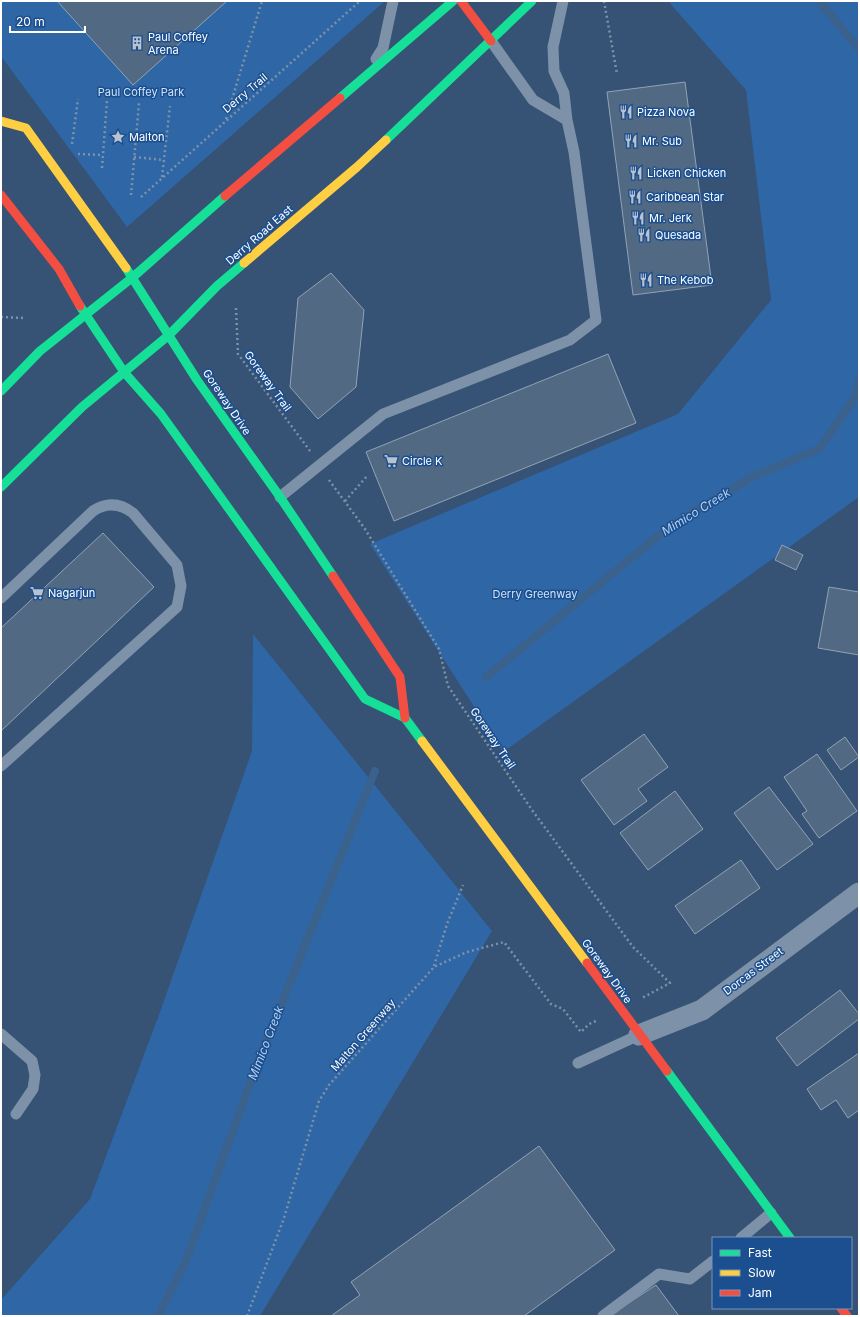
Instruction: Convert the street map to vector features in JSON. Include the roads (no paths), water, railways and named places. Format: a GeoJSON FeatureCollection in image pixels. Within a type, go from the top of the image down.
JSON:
{"type":"FeatureCollection","features":[{"type":"Feature","properties":{"kind":"main road"},"geometry":{"type":"LineString","coordinates":[[1,391],[40,351],[133,277],[176,238],[453,1]]}},
{"type":"Feature","properties":{"kind":"main road"},"geometry":{"type":"LineString","coordinates":[[461,1],[490,41]]}},
{"type":"Feature","properties":{"kind":"main road","name":"Derry Road East"},"geometry":{"type":"LineString","coordinates":[[1,487],[82,407],[170,335],[217,286],[357,167],[532,1]]}},
{"type":"Feature","properties":{"kind":"main road","name":"Goreway Drive"},"geometry":{"type":"LineString","coordinates":[[1,121],[26,128],[133,277],[197,380],[280,497],[400,677],[405,718]]}},
{"type":"Feature","properties":{"kind":"main road","name":"Goreway Drive"},"geometry":{"type":"LineString","coordinates":[[1,195],[59,269],[86,315],[124,372],[161,414],[365,699],[405,718],[454,782],[789,1237]]}},
{"type":"Feature","properties":{"kind":"street","name":"Dorcas Street"},"geometry":{"type":"LineString","coordinates":[[639,1035],[702,1010],[859,893]]}},
{"type":"Feature","properties":{"kind":"lane"},"geometry":{"type":"LineString","coordinates":[[365,75],[383,48],[393,1]]}},
{"type":"Feature","properties":{"kind":"lane"},"geometry":{"type":"LineString","coordinates":[[280,497],[383,414],[570,340],[596,320],[574,152],[567,120],[564,93],[554,71],[553,47],[563,1]]}},
{"type":"Feature","properties":{"kind":"lane"},"geometry":{"type":"LineString","coordinates":[[490,41],[533,100],[567,120]]}},
{"type":"Feature","properties":{"kind":"lane"},"geometry":{"type":"LineString","coordinates":[[1,598],[93,511],[109,504],[122,506],[134,513],[177,565],[180,586],[177,607],[1,766]]}},
{"type":"Feature","properties":{"kind":"lane"},"geometry":{"type":"LineString","coordinates":[[1,1034],[32,1062],[35,1075],[33,1089],[16,1114]]}},
{"type":"Feature","properties":{"kind":"lane"},"geometry":{"type":"LineString","coordinates":[[578,1063],[639,1035]]}},
{"type":"Feature","properties":{"kind":"lane"},"geometry":{"type":"LineString","coordinates":[[742,1237],[771,1213]]}},
{"type":"Feature","properties":{"kind":"lane"},"geometry":{"type":"LineString","coordinates":[[603,1316],[659,1274],[690,1279],[712,1262]]}},
{"type":"Feature","properties":{"kind":"waterway","name":"Mimico Creek"},"geometry":{"type":"LineString","coordinates":[[819,1],[859,49]]}},
{"type":"Feature","properties":{"kind":"waterway","name":"Mimico Creek"},"geometry":{"type":"LineString","coordinates":[[486,677],[669,527],[752,477],[819,449],[856,396],[859,380]]}},
{"type":"Feature","properties":{"kind":"waterway","name":"Mimico Creek"},"geometry":{"type":"LineString","coordinates":[[158,1316],[185,1263],[256,1067],[375,771]]}},
{"type":"Feature","properties":{"kind":"place","name":"Paul Coffey Arena"},"geometry":{"type":"Point","coordinates":[137,43]}},
{"type":"Feature","properties":{"kind":"place","name":"Pizza Nova"},"geometry":{"type":"Point","coordinates":[626,112]}},
{"type":"Feature","properties":{"kind":"place","name":"Malton"},"geometry":{"type":"Point","coordinates":[118,137]}},
{"type":"Feature","properties":{"kind":"place","name":"Mr. Sub"},"geometry":{"type":"Point","coordinates":[631,141]}},
{"type":"Feature","properties":{"kind":"place","name":"Licken Chicken"},"geometry":{"type":"Point","coordinates":[636,173]}},
{"type":"Feature","properties":{"kind":"place","name":"Caribbean Star"},"geometry":{"type":"Point","coordinates":[635,197]}},
{"type":"Feature","properties":{"kind":"place","name":"Mr. Jerk"},"geometry":{"type":"Point","coordinates":[638,218]}},
{"type":"Feature","properties":{"kind":"place","name":"Quesada"},"geometry":{"type":"Point","coordinates":[644,235]}},
{"type":"Feature","properties":{"kind":"place","name":"The Kebob"},"geometry":{"type":"Point","coordinates":[646,280]}},
{"type":"Feature","properties":{"kind":"place","name":"Circle K"},"geometry":{"type":"Point","coordinates":[391,461]}},
{"type":"Feature","properties":{"kind":"place","name":"Nagarjun"},"geometry":{"type":"Point","coordinates":[37,593]}},
{"type":"Feature","properties":{"kind":"park label","name":"Paul Coffey Park"},"geometry":{"type":"Point","coordinates":[141,92]}},
{"type":"Feature","properties":{"kind":"park label","name":"Derry Greenway"},"geometry":{"type":"Point","coordinates":[535,594]}}]}
